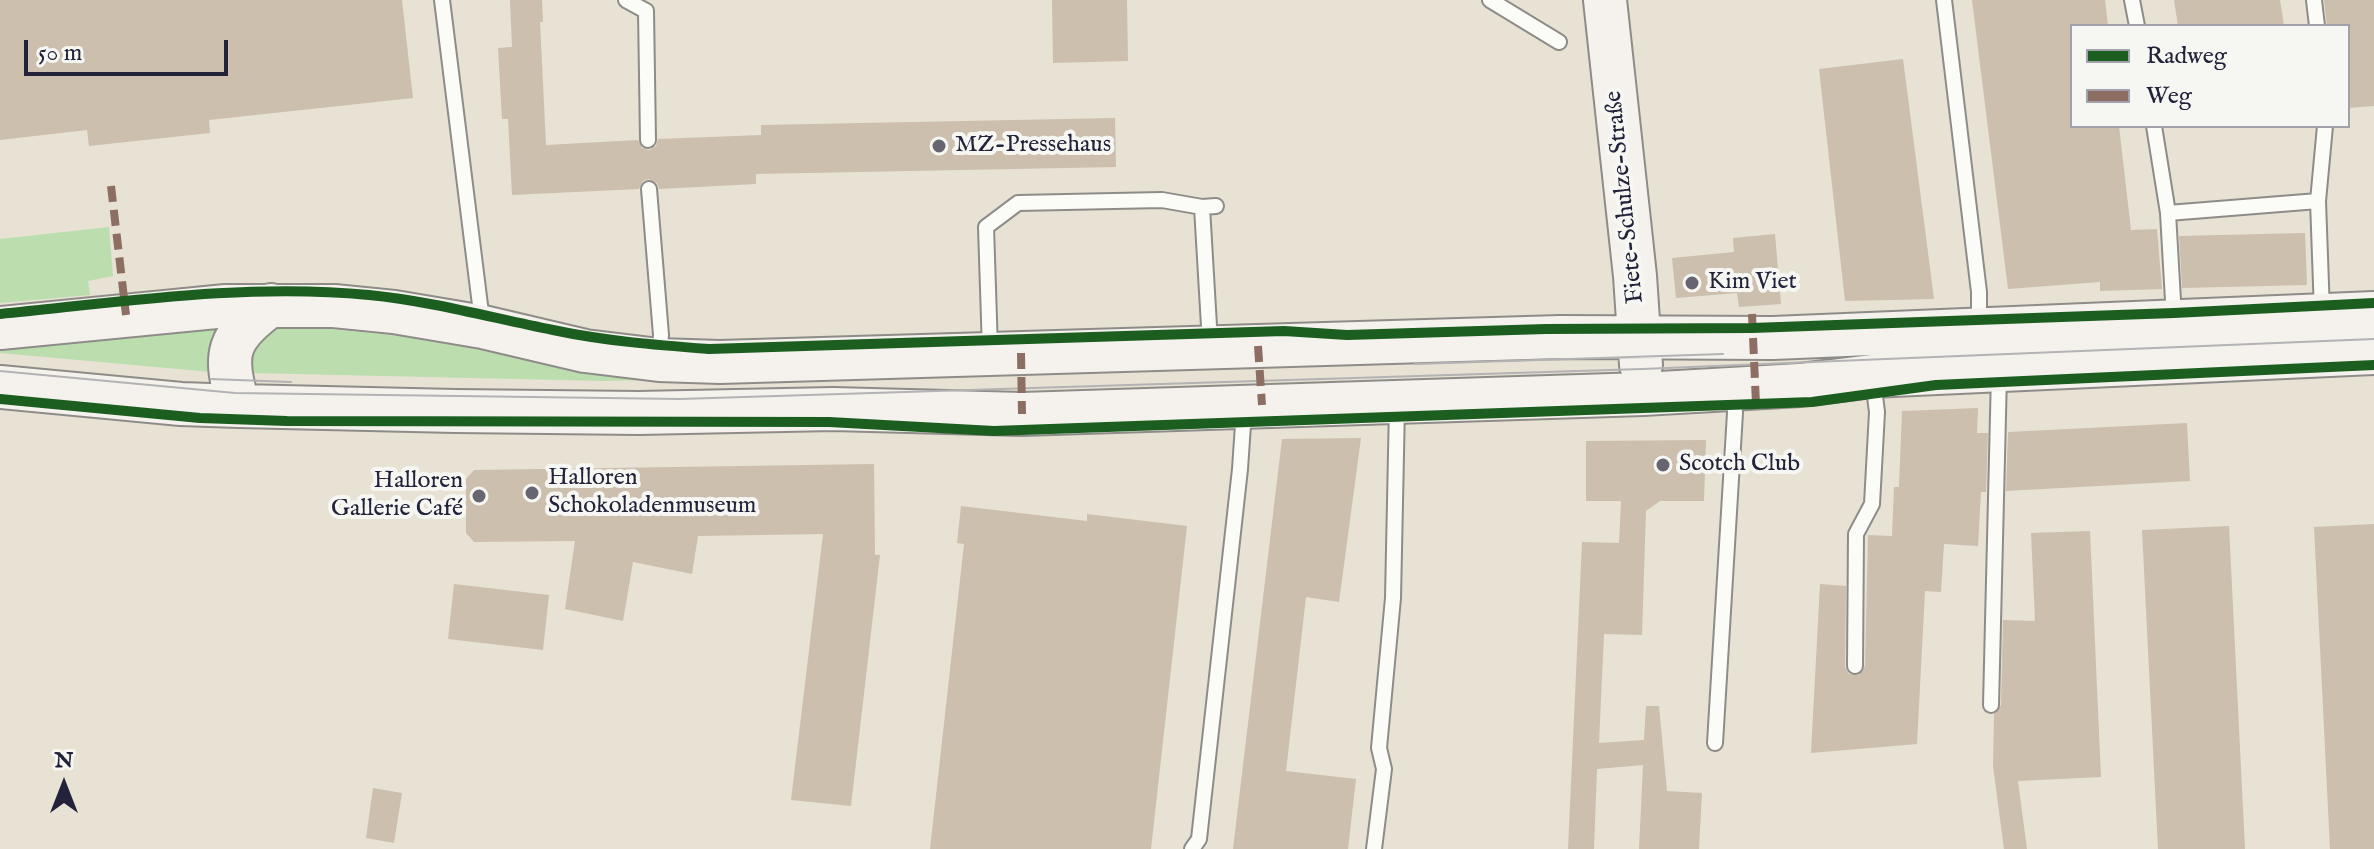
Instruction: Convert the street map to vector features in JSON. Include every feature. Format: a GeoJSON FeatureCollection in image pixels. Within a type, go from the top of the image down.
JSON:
{"type":"FeatureCollection","features":[{"type":"Feature","properties":{"kind":"main road","name":"Fiete-Schulze-Straße"},"geometry":{"type":"LineString","coordinates":[[1605,0],[1643,394]]}},
{"type":"Feature","properties":{"kind":"main road"},"geometry":{"type":"LineString","coordinates":[[239,406],[230,362],[233,344],[242,328],[271,305]]}},
{"type":"Feature","properties":{"kind":"main road"},"geometry":{"type":"LineString","coordinates":[[0,328],[226,306],[334,306],[483,327],[585,351],[659,360],[720,362],[1380,345],[1560,337],[1773,338],[2374,313]]}},
{"type":"Feature","properties":{"kind":"main road"},"geometry":{"type":"LineString","coordinates":[[0,387],[181,404],[239,406],[639,413],[833,409],[1022,414],[1643,394],[1800,385],[1872,376],[2374,353]]}},
{"type":"Feature","properties":{"kind":"lane"},"geometry":{"type":"LineString","coordinates":[[442,0],[483,327]]}},
{"type":"Feature","properties":{"kind":"lane"},"geometry":{"type":"LineString","coordinates":[[626,0],[646,11],[648,140]]}},
{"type":"Feature","properties":{"kind":"lane"},"geometry":{"type":"LineString","coordinates":[[1490,0],[1559,42]]}},
{"type":"Feature","properties":{"kind":"lane"},"geometry":{"type":"LineString","coordinates":[[1944,0],[1979,292],[1979,331]]}},
{"type":"Feature","properties":{"kind":"lane"},"geometry":{"type":"LineString","coordinates":[[2132,0],[2137,24]]}},
{"type":"Feature","properties":{"kind":"lane"},"geometry":{"type":"LineString","coordinates":[[2314,0],[2317,24]]}},
{"type":"Feature","properties":{"kind":"lane"},"geometry":{"type":"LineString","coordinates":[[2154,128],[2168,213],[2175,323]]}},
{"type":"Feature","properties":{"kind":"lane"},"geometry":{"type":"LineString","coordinates":[[2323,316],[2318,201],[2325,128]]}},
{"type":"Feature","properties":{"kind":"lane"},"geometry":{"type":"LineString","coordinates":[[649,189],[661,335],[659,360]]}},
{"type":"Feature","properties":{"kind":"lane"},"geometry":{"type":"LineString","coordinates":[[990,354],[986,227],[1018,203],[1162,200],[1209,206],[1210,347]]}},
{"type":"Feature","properties":{"kind":"lane"},"geometry":{"type":"LineString","coordinates":[[2168,213],[2318,201]]}},
{"type":"Feature","properties":{"kind":"lane"},"geometry":{"type":"LineString","coordinates":[[1991,705],[1998,370]]}},
{"type":"Feature","properties":{"kind":"lane"},"geometry":{"type":"LineString","coordinates":[[1855,666],[1856,534],[1872,504],[1877,412],[1872,376]]}},
{"type":"Feature","properties":{"kind":"lane"},"geometry":{"type":"LineString","coordinates":[[1715,743],[1734,388]]}},
{"type":"Feature","properties":{"kind":"lane"},"geometry":{"type":"LineString","coordinates":[[1374,849],[1384,769],[1379,748],[1393,598],[1397,401]]}},
{"type":"Feature","properties":{"kind":"lane"},"geometry":{"type":"LineString","coordinates":[[1192,849],[1199,839],[1240,469],[1244,405]]}},
{"type":"Feature","properties":{"kind":"green space"},"geometry":{"type":"Polygon","coordinates":[[[109,227],[113,276],[88,281],[90,295],[0,303],[0,239],[109,227]]]}},
{"type":"Feature","properties":{"kind":"green space"},"geometry":{"type":"Polygon","coordinates":[[[225,323],[211,372],[0,353],[0,336],[225,323]]]}},
{"type":"Feature","properties":{"kind":"green space"},"geometry":{"type":"Polygon","coordinates":[[[273,327],[310,327],[429,339],[537,361],[991,371],[604,381],[250,373],[249,341],[273,327]]]}},
{"type":"Feature","properties":{"kind":"building"},"geometry":{"type":"Polygon","coordinates":[[[0,0],[402,0],[413,98],[209,120],[210,133],[89,146],[87,130],[0,140],[0,0]]]}},
{"type":"Feature","properties":{"kind":"building"},"geometry":{"type":"Polygon","coordinates":[[[510,0],[542,0],[543,22],[540,22],[546,145],[638,140],[642,148],[649,150],[656,146],[658,139],[761,135],[761,125],[1115,118],[1116,167],[756,174],[756,184],[659,189],[657,183],[649,179],[643,181],[639,189],[512,195],[508,119],[502,119],[498,48],[512,47],[510,0]]]}},
{"type":"Feature","properties":{"kind":"building"},"geometry":{"type":"Polygon","coordinates":[[[1052,0],[1127,0],[1128,61],[1053,63],[1052,0]]]}},
{"type":"Feature","properties":{"kind":"building"},"geometry":{"type":"Polygon","coordinates":[[[1972,0],[2105,0],[2108,24],[2070,24],[2070,128],[2119,128],[2131,230],[2157,229],[2162,289],[2100,291],[2100,282],[2008,289],[1972,0]]]}},
{"type":"Feature","properties":{"kind":"building"},"geometry":{"type":"Polygon","coordinates":[[[2174,0],[2280,0],[2284,24],[2178,24],[2174,0]]]}},
{"type":"Feature","properties":{"kind":"building"},"geometry":{"type":"Polygon","coordinates":[[[2324,0],[2374,0],[2374,106],[2350,108],[2350,24],[2327,24],[2324,0]]]}},
{"type":"Feature","properties":{"kind":"building"},"geometry":{"type":"Polygon","coordinates":[[[1903,59],[1934,299],[1845,301],[1819,69],[1903,59]]]}},
{"type":"Feature","properties":{"kind":"building"},"geometry":{"type":"Polygon","coordinates":[[[2305,233],[2307,285],[2182,288],[2179,236],[2305,233]]]}},
{"type":"Feature","properties":{"kind":"building"},"geometry":{"type":"Polygon","coordinates":[[[1775,234],[1781,304],[1739,307],[1737,293],[1676,298],[1672,258],[1734,252],[1733,238],[1775,234]]]}},
{"type":"Feature","properties":{"kind":"building"},"geometry":{"type":"Polygon","coordinates":[[[1978,408],[1977,433],[1988,433],[1986,492],[1981,492],[1978,546],[1944,544],[1941,592],[1925,591],[1917,744],[1811,753],[1820,584],[1846,586],[1845,667],[1849,674],[1859,675],[1865,666],[1868,535],[1892,536],[1894,487],[1899,487],[1902,411],[1978,408]]]}},
{"type":"Feature","properties":{"kind":"building"},"geometry":{"type":"Polygon","coordinates":[[[2187,423],[2190,481],[2006,491],[2008,432],[2187,423]]]}},
{"type":"Feature","properties":{"kind":"building"},"geometry":{"type":"Polygon","coordinates":[[[1361,438],[1339,602],[1306,597],[1286,771],[1356,779],[1348,849],[1233,849],[1282,439],[1361,438]]]}},
{"type":"Feature","properties":{"kind":"building"},"geometry":{"type":"Polygon","coordinates":[[[1706,440],[1704,501],[1660,501],[1646,511],[1642,635],[1604,634],[1599,743],[1644,740],[1646,706],[1659,706],[1667,791],[1702,793],[1699,849],[1639,849],[1643,765],[1597,769],[1594,849],[1568,849],[1582,542],[1619,543],[1621,501],[1586,501],[1586,441],[1706,440]]]}},
{"type":"Feature","properties":{"kind":"building"},"geometry":{"type":"Polygon","coordinates":[[[874,464],[875,555],[880,555],[851,806],[791,800],[823,534],[698,536],[692,574],[633,562],[623,621],[565,609],[575,541],[474,542],[466,533],[466,479],[474,470],[874,464]]]}},
{"type":"Feature","properties":{"kind":"building"},"geometry":{"type":"Polygon","coordinates":[[[961,506],[1087,521],[1087,514],[1187,526],[1151,849],[930,849],[964,544],[957,543],[961,506]]]}},
{"type":"Feature","properties":{"kind":"building"},"geometry":{"type":"Polygon","coordinates":[[[2374,524],[2374,849],[2330,849],[2314,527],[2374,524]]]}},
{"type":"Feature","properties":{"kind":"building"},"geometry":{"type":"Polygon","coordinates":[[[2229,526],[2245,849],[2158,849],[2142,530],[2229,526]]]}},
{"type":"Feature","properties":{"kind":"building"},"geometry":{"type":"Polygon","coordinates":[[[2090,531],[2101,777],[2018,781],[2027,849],[2004,849],[1993,766],[1994,714],[2001,705],[2003,620],[2035,621],[2031,533],[2090,531]]]}},
{"type":"Feature","properties":{"kind":"building"},"geometry":{"type":"Polygon","coordinates":[[[454,584],[549,595],[543,650],[448,639],[454,584]]]}},
{"type":"Feature","properties":{"kind":"building"},"geometry":{"type":"Polygon","coordinates":[[[373,788],[402,793],[394,843],[366,838],[373,788]]]}},
{"type":"Feature","properties":{"kind":"tram line"},"geometry":{"type":"LineString","coordinates":[[0,371],[235,393],[680,399],[1642,369],[2374,339]]}},
{"type":"Feature","properties":{"kind":"tram line"},"geometry":{"type":"LineString","coordinates":[[1415,364],[1723,354]]}},
{"type":"Feature","properties":{"kind":"tram line"},"geometry":{"type":"LineString","coordinates":[[211,379],[291,382]]}},
{"type":"Feature","properties":{"kind":"marked path"},"geometry":{"type":"LineString","coordinates":[[111,186],[126,315]]}},
{"type":"Feature","properties":{"kind":"marked path"},"geometry":{"type":"LineString","coordinates":[[1752,314],[1756,404]]}},
{"type":"Feature","properties":{"kind":"marked path"},"geometry":{"type":"LineString","coordinates":[[1258,346],[1262,405]]}},
{"type":"Feature","properties":{"kind":"marked path"},"geometry":{"type":"LineString","coordinates":[[1021,353],[1022,414]]}},
{"type":"Feature","properties":{"kind":"cycle path"},"geometry":{"type":"LineString","coordinates":[[0,314],[184,296],[323,292],[415,301],[592,337],[709,349],[1284,331],[1347,335],[1546,329],[1752,328],[2374,303]]}},
{"type":"Feature","properties":{"kind":"cycle path"},"geometry":{"type":"LineString","coordinates":[[0,399],[200,418],[287,421],[829,422],[994,431],[1812,402],[1936,385],[2374,365]]}},
{"type":"Feature","properties":{"kind":"place","name":"MZ-Pressehaus"},"geometry":{"type":"Point","coordinates":[939,146]}},
{"type":"Feature","properties":{"kind":"place","name":"Kim Viet"},"geometry":{"type":"Point","coordinates":[1692,283]}},
{"type":"Feature","properties":{"kind":"place","name":"Scotch Club"},"geometry":{"type":"Point","coordinates":[1663,465]}},
{"type":"Feature","properties":{"kind":"place","name":"Halloren Schokoladenmuseum"},"geometry":{"type":"Point","coordinates":[532,493]}},
{"type":"Feature","properties":{"kind":"place","name":"Halloren Gallerie Café"},"geometry":{"type":"Point","coordinates":[479,496]}}]}
